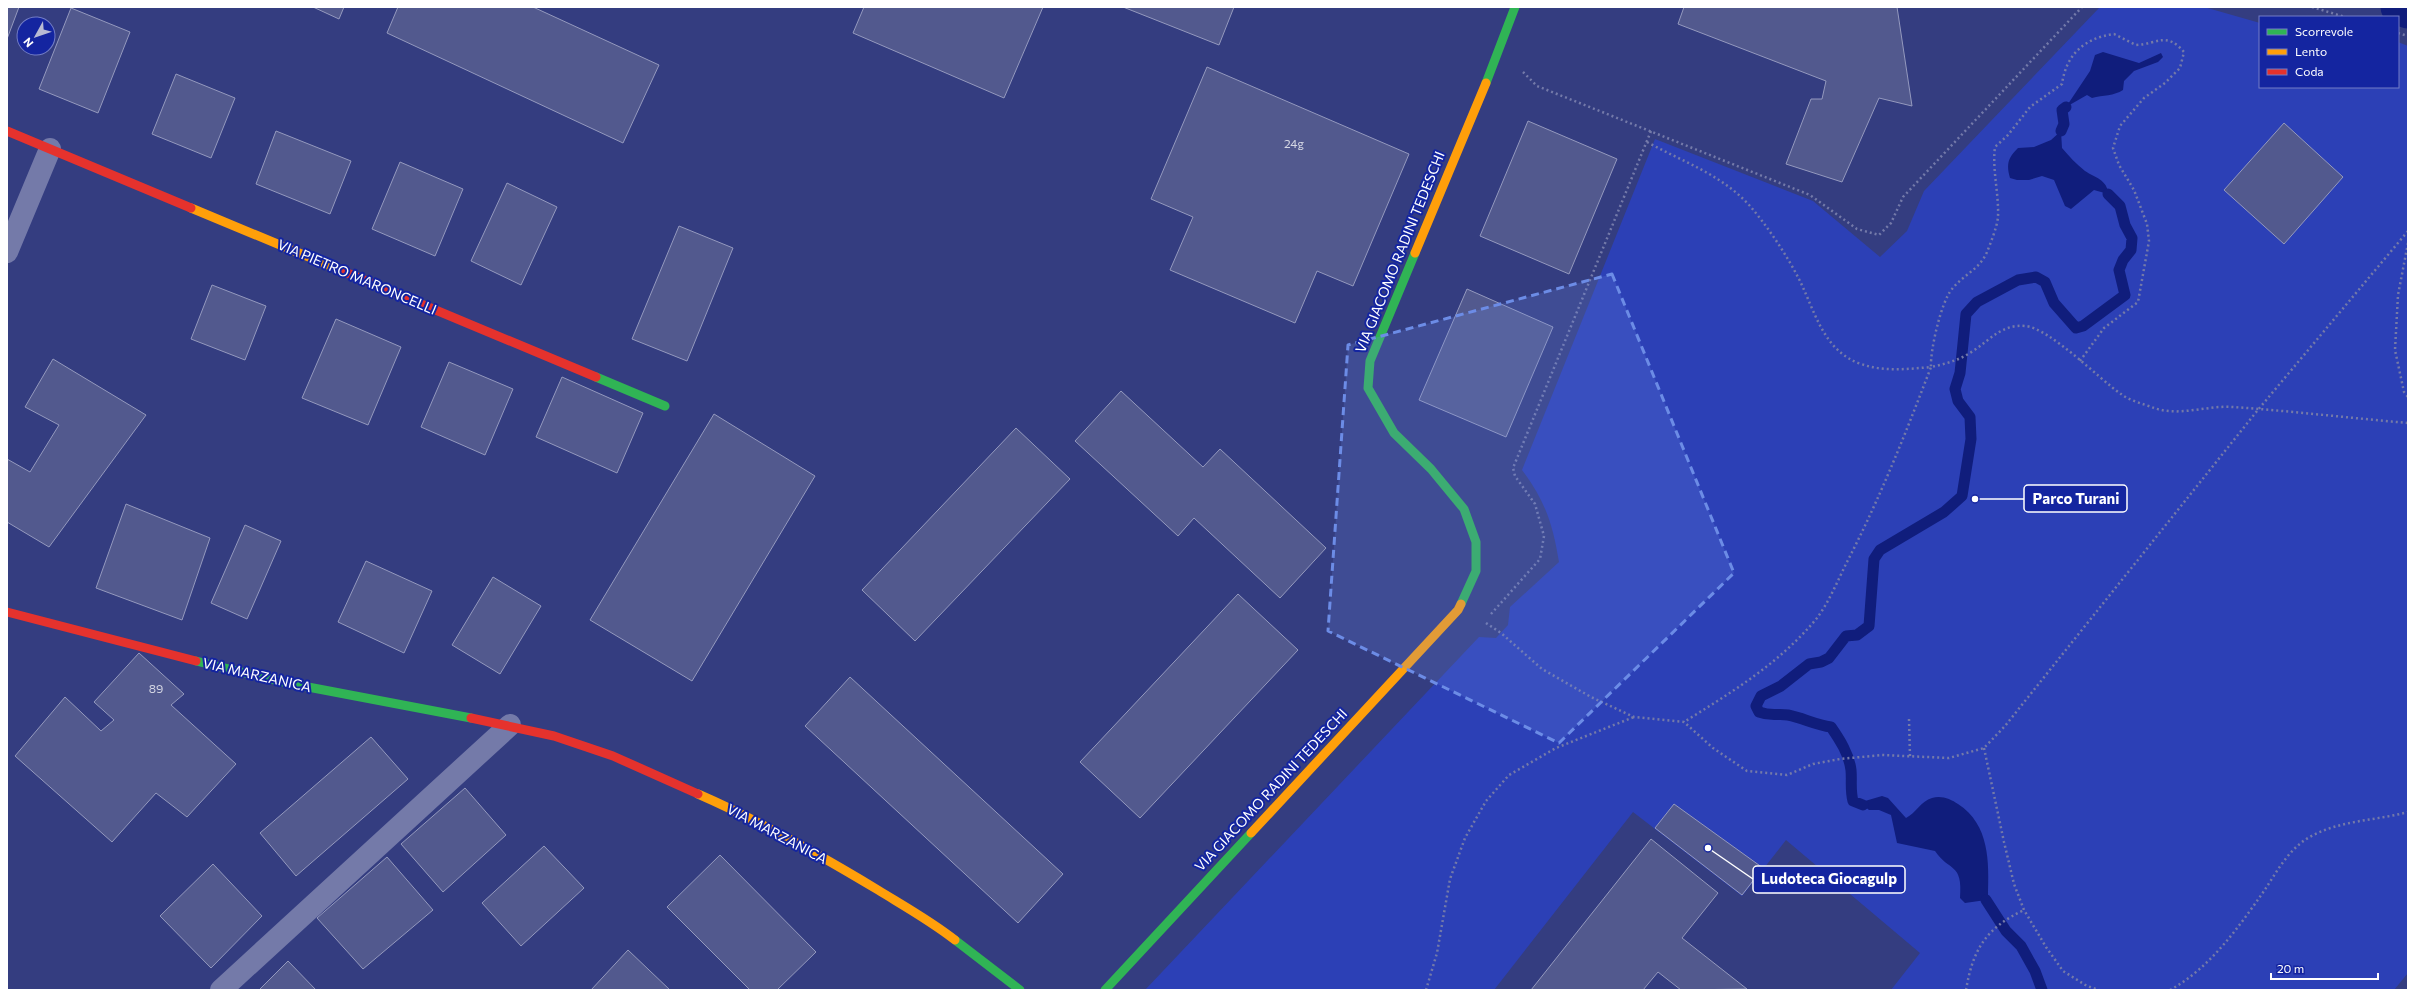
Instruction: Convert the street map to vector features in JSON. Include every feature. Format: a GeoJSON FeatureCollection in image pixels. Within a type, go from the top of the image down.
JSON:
{"type":"FeatureCollection","features":[{"type":"Feature","properties":{"kind":"street","name":"VIA GIACOMO RADINI TEDESCHI"},"geometry":{"type":"LineString","coordinates":[[1105,990],[1458,610],[1476,571],[1476,542],[1464,509],[1431,469],[1394,433],[1368,388],[1370,361],[1490,73],[1515,7]]}},
{"type":"Feature","properties":{"kind":"street","name":"VIA PIETRO MARONCELLI"},"geometry":{"type":"LineString","coordinates":[[7,131],[665,406]]}},
{"type":"Feature","properties":{"kind":"street"},"geometry":{"type":"LineString","coordinates":[[7,252],[50,149]]}},
{"type":"Feature","properties":{"kind":"street","name":"VIA MARZANICA"},"geometry":{"type":"LineString","coordinates":[[7,612],[97,637],[287,683],[510,725],[554,736],[613,756],[728,807],[843,869],[940,928],[1020,990]]}},
{"type":"Feature","properties":{"kind":"street"},"geometry":{"type":"LineString","coordinates":[[221,990],[510,725]]}},
{"type":"Feature","properties":{"kind":"path"},"geometry":{"type":"LineString","coordinates":[[1524,65],[1522,71],[1538,86],[1810,195],[1857,229],[1879,235],[1891,223],[1903,197],[2082,7]]}},
{"type":"Feature","properties":{"kind":"path"},"geometry":{"type":"LineString","coordinates":[[2312,7],[2342,16]]}},
{"type":"Feature","properties":{"kind":"path"},"geometry":{"type":"LineString","coordinates":[[1684,722],[1752,679],[1791,645],[1817,617],[1860,536],[1892,468],[1931,368],[1930,357],[1937,328],[1951,290],[1962,278],[1979,267],[1987,253],[1998,218],[1993,163],[1995,147],[2008,135],[2030,107],[2062,84],[2064,69],[2069,58],[2092,40],[2114,34],[2136,46],[2159,39],[2175,42],[2184,52],[2180,68],[2165,83],[2144,98],[2120,126],[2113,148],[2118,165],[2134,190],[2147,224],[2149,241],[2138,302],[2104,328],[2080,361]]}},
{"type":"Feature","properties":{"kind":"path"},"geometry":{"type":"LineString","coordinates":[[1651,131],[1513,468],[1515,476],[1535,504],[1544,536],[1540,559],[1484,622],[1501,633],[1542,669],[1592,697],[1634,717],[1684,722],[1713,748],[1747,770],[1787,775],[1813,764],[1840,759],[1882,755],[1949,758],[1984,748],[2005,726],[2257,411],[2408,231]]}},
{"type":"Feature","properties":{"kind":"path"},"geometry":{"type":"LineString","coordinates":[[1647,142],[1686,160],[1721,180],[1749,206],[1775,240],[1799,278],[1819,326],[1834,348],[1861,364],[1894,370],[1931,368],[1948,364],[1973,351],[1990,336],[2007,327],[2027,326],[2040,331],[2080,361],[2122,396],[2156,409],[2189,411],[2232,407],[2257,411],[2408,423]]}},
{"type":"Feature","properties":{"kind":"path"},"geometry":{"type":"LineString","coordinates":[[2408,243],[2398,295],[2396,350],[2404,392],[2408,397]]}},
{"type":"Feature","properties":{"kind":"path"},"geometry":{"type":"LineString","coordinates":[[1426,990],[1437,953],[1450,879],[1465,838],[1486,801],[1509,775],[1556,748],[1634,717]]}},
{"type":"Feature","properties":{"kind":"path"},"geometry":{"type":"LineString","coordinates":[[1909,719],[1910,757]]}},
{"type":"Feature","properties":{"kind":"path"},"geometry":{"type":"LineString","coordinates":[[1984,748],[2014,884],[2024,910],[2046,947],[2063,971],[2087,986],[2099,990]]}},
{"type":"Feature","properties":{"kind":"path"},"geometry":{"type":"LineString","coordinates":[[2170,990],[2188,980],[2210,958],[2244,920],[2289,854],[2307,838],[2332,826],[2380,820],[2408,812]]}},
{"type":"Feature","properties":{"kind":"path"},"geometry":{"type":"LineString","coordinates":[[1966,990],[1970,966],[1977,949],[1991,932],[2013,915],[2024,910]]}},
{"type":"Feature","properties":{"kind":"highlighted area"},"geometry":{"type":"Polygon","coordinates":[[[1612,274],[1734,573],[1559,743],[1328,631],[1348,345],[1612,274]]]}},
{"type":"Feature","properties":{"kind":"shaded area"},"geometry":{"type":"Polygon","coordinates":[[[2100,7],[2204,7],[2259,23],[2259,88],[2399,88],[2399,42],[2408,46],[2408,973],[2394,990],[1891,990],[1920,953],[1786,840],[1742,896],[1633,812],[1494,990],[1145,990],[1479,637],[1496,638],[1508,625],[1510,607],[1559,562],[1554,536],[1547,513],[1537,492],[1522,470],[1655,139],[1813,201],[1880,257],[1907,231],[1924,191],[2100,7]]]}},
{"type":"Feature","properties":{"kind":"shaded area"},"geometry":{"type":"Polygon","coordinates":[[[2103,52],[2139,63],[2161,53],[2163,57],[2158,62],[2134,71],[2124,81],[2123,90],[2120,92],[2092,98],[2087,95],[2066,107],[2090,71],[2095,55],[2103,52]]]}},
{"type":"Feature","properties":{"kind":"shaded area"},"geometry":{"type":"Polygon","coordinates":[[[2061,131],[2062,148],[2085,171],[2106,185],[2108,194],[2094,190],[2071,209],[2065,206],[2054,180],[2042,176],[2029,180],[2017,180],[2010,178],[2008,169],[2010,158],[2018,148],[2034,147],[2051,140],[2061,131]]]}},
{"type":"Feature","properties":{"kind":"shaded area"},"geometry":{"type":"Polygon","coordinates":[[[1882,796],[1888,798],[1906,818],[1925,802],[1935,797],[1946,798],[1958,804],[1969,813],[1982,833],[1985,845],[1988,870],[1988,896],[1986,900],[1965,903],[1960,898],[1959,878],[1957,873],[1940,858],[1935,851],[1897,843],[1891,815],[1879,810],[1869,810],[1863,805],[1865,801],[1882,796]]]}},
{"type":"Feature","properties":{"kind":"building"},"geometry":{"type":"Polygon","coordinates":[[[7,7],[19,7],[7,39],[7,7]]]}},
{"type":"Feature","properties":{"kind":"building"},"geometry":{"type":"Polygon","coordinates":[[[313,7],[344,7],[339,19],[313,7]]]}},
{"type":"Feature","properties":{"kind":"building"},"geometry":{"type":"Polygon","coordinates":[[[398,7],[533,7],[659,65],[623,143],[387,33],[398,7]]]}},
{"type":"Feature","properties":{"kind":"building"},"geometry":{"type":"Polygon","coordinates":[[[864,7],[1043,7],[1004,98],[853,33],[864,7]]]}},
{"type":"Feature","properties":{"kind":"building"},"geometry":{"type":"Polygon","coordinates":[[[1123,7],[1234,7],[1219,45],[1123,7]]]}},
{"type":"Feature","properties":{"kind":"building"},"geometry":{"type":"Polygon","coordinates":[[[1684,7],[1897,7],[1912,106],[1879,98],[1842,182],[1786,164],[1811,99],[1822,99],[1826,81],[1678,24],[1684,7]]]}},
{"type":"Feature","properties":{"kind":"building"},"geometry":{"type":"Polygon","coordinates":[[[71,8],[130,32],[98,113],[39,89],[52,56],[56,56],[56,46],[71,8]]]}},
{"type":"Feature","properties":{"kind":"building"},"geometry":{"type":"Polygon","coordinates":[[[1207,67],[1409,154],[1353,286],[1317,271],[1295,323],[1170,270],[1193,217],[1151,199],[1207,67]]]}},
{"type":"Feature","properties":{"kind":"building"},"geometry":{"type":"Polygon","coordinates":[[[176,74],[235,98],[211,158],[152,134],[176,74]]]}},
{"type":"Feature","properties":{"kind":"building"},"geometry":{"type":"Polygon","coordinates":[[[1528,121],[1617,159],[1569,274],[1480,236],[1528,121]]]}},
{"type":"Feature","properties":{"kind":"building"},"geometry":{"type":"Polygon","coordinates":[[[2284,123],[2343,177],[2284,244],[2224,190],[2284,123]]]}},
{"type":"Feature","properties":{"kind":"building"},"geometry":{"type":"Polygon","coordinates":[[[276,131],[351,161],[330,214],[256,184],[276,131]]]}},
{"type":"Feature","properties":{"kind":"building"},"geometry":{"type":"Polygon","coordinates":[[[400,162],[463,189],[435,256],[372,229],[400,162]]]}},
{"type":"Feature","properties":{"kind":"building"},"geometry":{"type":"Polygon","coordinates":[[[507,183],[557,207],[521,285],[471,261],[507,183]]]}},
{"type":"Feature","properties":{"kind":"building"},"geometry":{"type":"Polygon","coordinates":[[[679,226],[733,248],[687,361],[632,339],[679,226]]]}},
{"type":"Feature","properties":{"kind":"building"},"geometry":{"type":"Polygon","coordinates":[[[212,285],[266,306],[245,360],[191,339],[212,285]]]}},
{"type":"Feature","properties":{"kind":"building"},"geometry":{"type":"Polygon","coordinates":[[[1467,289],[1553,327],[1506,437],[1419,400],[1467,289]]]}},
{"type":"Feature","properties":{"kind":"building"},"geometry":{"type":"Polygon","coordinates":[[[336,319],[401,347],[368,425],[302,398],[336,319]]]}},
{"type":"Feature","properties":{"kind":"building"},"geometry":{"type":"Polygon","coordinates":[[[53,359],[146,415],[49,547],[7,522],[7,459],[30,472],[59,425],[25,407],[53,359]]]}},
{"type":"Feature","properties":{"kind":"building"},"geometry":{"type":"Polygon","coordinates":[[[449,362],[513,389],[485,455],[421,427],[449,362]]]}},
{"type":"Feature","properties":{"kind":"building"},"geometry":{"type":"Polygon","coordinates":[[[562,377],[643,413],[617,473],[536,437],[562,377]]]}},
{"type":"Feature","properties":{"kind":"building"},"geometry":{"type":"Polygon","coordinates":[[[1121,391],[1203,467],[1220,449],[1326,548],[1280,598],[1194,518],[1178,536],[1075,441],[1121,391]]]}},
{"type":"Feature","properties":{"kind":"building"},"geometry":{"type":"Polygon","coordinates":[[[714,414],[815,476],[692,681],[590,620],[714,414]]]}},
{"type":"Feature","properties":{"kind":"building"},"geometry":{"type":"Polygon","coordinates":[[[1016,428],[1070,479],[915,641],[862,590],[1016,428]]]}},
{"type":"Feature","properties":{"kind":"building"},"geometry":{"type":"Polygon","coordinates":[[[126,504],[210,538],[182,620],[96,588],[126,504]]]}},
{"type":"Feature","properties":{"kind":"building"},"geometry":{"type":"Polygon","coordinates":[[[245,525],[281,541],[247,619],[211,603],[245,525]]]}},
{"type":"Feature","properties":{"kind":"building"},"geometry":{"type":"Polygon","coordinates":[[[366,561],[432,591],[404,653],[338,622],[366,561]]]}},
{"type":"Feature","properties":{"kind":"building"},"geometry":{"type":"Polygon","coordinates":[[[493,577],[541,606],[500,674],[452,645],[493,577]]]}},
{"type":"Feature","properties":{"kind":"building"},"geometry":{"type":"Polygon","coordinates":[[[1238,594],[1298,650],[1140,818],[1080,762],[1238,594]]]}},
{"type":"Feature","properties":{"kind":"building"},"geometry":{"type":"Polygon","coordinates":[[[139,653],[184,694],[171,705],[236,764],[187,817],[156,793],[112,842],[15,756],[65,697],[101,731],[114,720],[94,702],[139,653]]]}},
{"type":"Feature","properties":{"kind":"building"},"geometry":{"type":"Polygon","coordinates":[[[850,677],[1063,874],[1018,923],[805,726],[850,677]]]}},
{"type":"Feature","properties":{"kind":"building"},"geometry":{"type":"Polygon","coordinates":[[[371,737],[408,779],[296,876],[260,833],[371,737]]]}},
{"type":"Feature","properties":{"kind":"building"},"geometry":{"type":"Polygon","coordinates":[[[465,788],[506,835],[443,892],[401,844],[465,788]]]}},
{"type":"Feature","properties":{"kind":"building"},"geometry":{"type":"Polygon","coordinates":[[[1674,804],[1763,868],[1742,895],[1655,828],[1674,804]]]}},
{"type":"Feature","properties":{"kind":"building"},"geometry":{"type":"Polygon","coordinates":[[[1651,839],[1718,893],[1682,938],[1747,989],[1681,990],[1658,972],[1643,990],[1531,990],[1651,839]]]}},
{"type":"Feature","properties":{"kind":"building"},"geometry":{"type":"Polygon","coordinates":[[[544,846],[584,888],[521,946],[482,903],[544,846]]]}},
{"type":"Feature","properties":{"kind":"building"},"geometry":{"type":"Polygon","coordinates":[[[720,855],[816,952],[777,990],[750,990],[667,907],[720,855]]]}},
{"type":"Feature","properties":{"kind":"building"},"geometry":{"type":"Polygon","coordinates":[[[387,857],[433,910],[363,969],[317,918],[387,857]]]}},
{"type":"Feature","properties":{"kind":"building"},"geometry":{"type":"Polygon","coordinates":[[[213,864],[262,916],[211,968],[160,916],[213,864]]]}},
{"type":"Feature","properties":{"kind":"building"},"geometry":{"type":"Polygon","coordinates":[[[628,950],[670,990],[591,990],[628,950]]]}},
{"type":"Feature","properties":{"kind":"building"},"geometry":{"type":"Polygon","coordinates":[[[288,961],[316,990],[259,990],[288,961]]]}},
{"type":"Feature","properties":{"kind":"waterway"},"geometry":{"type":"LineString","coordinates":[[2399,7],[2408,10]]}},
{"type":"Feature","properties":{"kind":"waterway"},"geometry":{"type":"LineString","coordinates":[[2061,131],[2064,124],[2062,110],[2066,107]]}},
{"type":"Feature","properties":{"kind":"waterway"},"geometry":{"type":"LineString","coordinates":[[1863,805],[1853,801],[1851,789],[1851,770],[1848,758],[1841,742],[1831,727],[1788,715],[1771,715],[1759,712],[1756,706],[1761,696],[1781,686],[1809,664],[1821,662],[1829,658],[1846,636],[1857,635],[1869,626],[1874,559],[1880,550],[1944,512],[1962,496],[1971,439],[1970,417],[1958,401],[1955,389],[1960,373],[1966,314],[1977,302],[2018,280],[2036,277],[2045,282],[2054,303],[2076,328],[2083,326],[2125,295],[2119,270],[2123,260],[2131,250],[2132,238],[2125,225],[2120,206],[2108,194]]}},
{"type":"Feature","properties":{"kind":"waterway"},"geometry":{"type":"LineString","coordinates":[[1986,900],[2006,931],[2021,946],[2035,971],[2042,990]]}},
{"type":"Feature","properties":{"kind":"traffic: fast"},"geometry":{"type":"LineString","coordinates":[[1486,83],[1515,7]]}},
{"type":"Feature","properties":{"kind":"traffic: fast"},"geometry":{"type":"LineString","coordinates":[[1415,253],[1370,361],[1368,388],[1394,433],[1431,469],[1464,509],[1476,542],[1476,571],[1461,604]]}},
{"type":"Feature","properties":{"kind":"traffic: fast"},"geometry":{"type":"LineString","coordinates":[[596,377],[665,406]]}},
{"type":"Feature","properties":{"kind":"traffic: fast"},"geometry":{"type":"LineString","coordinates":[[196,661],[287,683],[471,718]]}},
{"type":"Feature","properties":{"kind":"traffic: fast"},"geometry":{"type":"LineString","coordinates":[[1105,990],[1251,833]]}},
{"type":"Feature","properties":{"kind":"traffic: fast"},"geometry":{"type":"LineString","coordinates":[[955,940],[1020,990]]}},
{"type":"Feature","properties":{"kind":"traffic: slow"},"geometry":{"type":"LineString","coordinates":[[1415,253],[1486,83]]}},
{"type":"Feature","properties":{"kind":"traffic: slow"},"geometry":{"type":"LineString","coordinates":[[191,208],[340,270]]}},
{"type":"Feature","properties":{"kind":"traffic: slow"},"geometry":{"type":"LineString","coordinates":[[1251,833],[1458,610],[1461,604]]}},
{"type":"Feature","properties":{"kind":"traffic: slow"},"geometry":{"type":"LineString","coordinates":[[698,794],[744,815],[812,851],[917,914],[955,940]]}},
{"type":"Feature","properties":{"kind":"traffic: jam"},"geometry":{"type":"LineString","coordinates":[[7,131],[191,208]]}},
{"type":"Feature","properties":{"kind":"traffic: jam"},"geometry":{"type":"LineString","coordinates":[[340,270],[596,377]]}},
{"type":"Feature","properties":{"kind":"traffic: jam"},"geometry":{"type":"LineString","coordinates":[[7,612],[196,661]]}},
{"type":"Feature","properties":{"kind":"traffic: jam"},"geometry":{"type":"LineString","coordinates":[[471,718],[554,736],[613,756],[698,794]]}},
{"type":"Feature","properties":{"kind":"place","name":"Parco Turani"},"geometry":{"type":"Point","coordinates":[1975,499]}},
{"type":"Feature","properties":{"kind":"place","name":"Ludoteca Giocagulp"},"geometry":{"type":"Point","coordinates":[1708,848]}}]}
